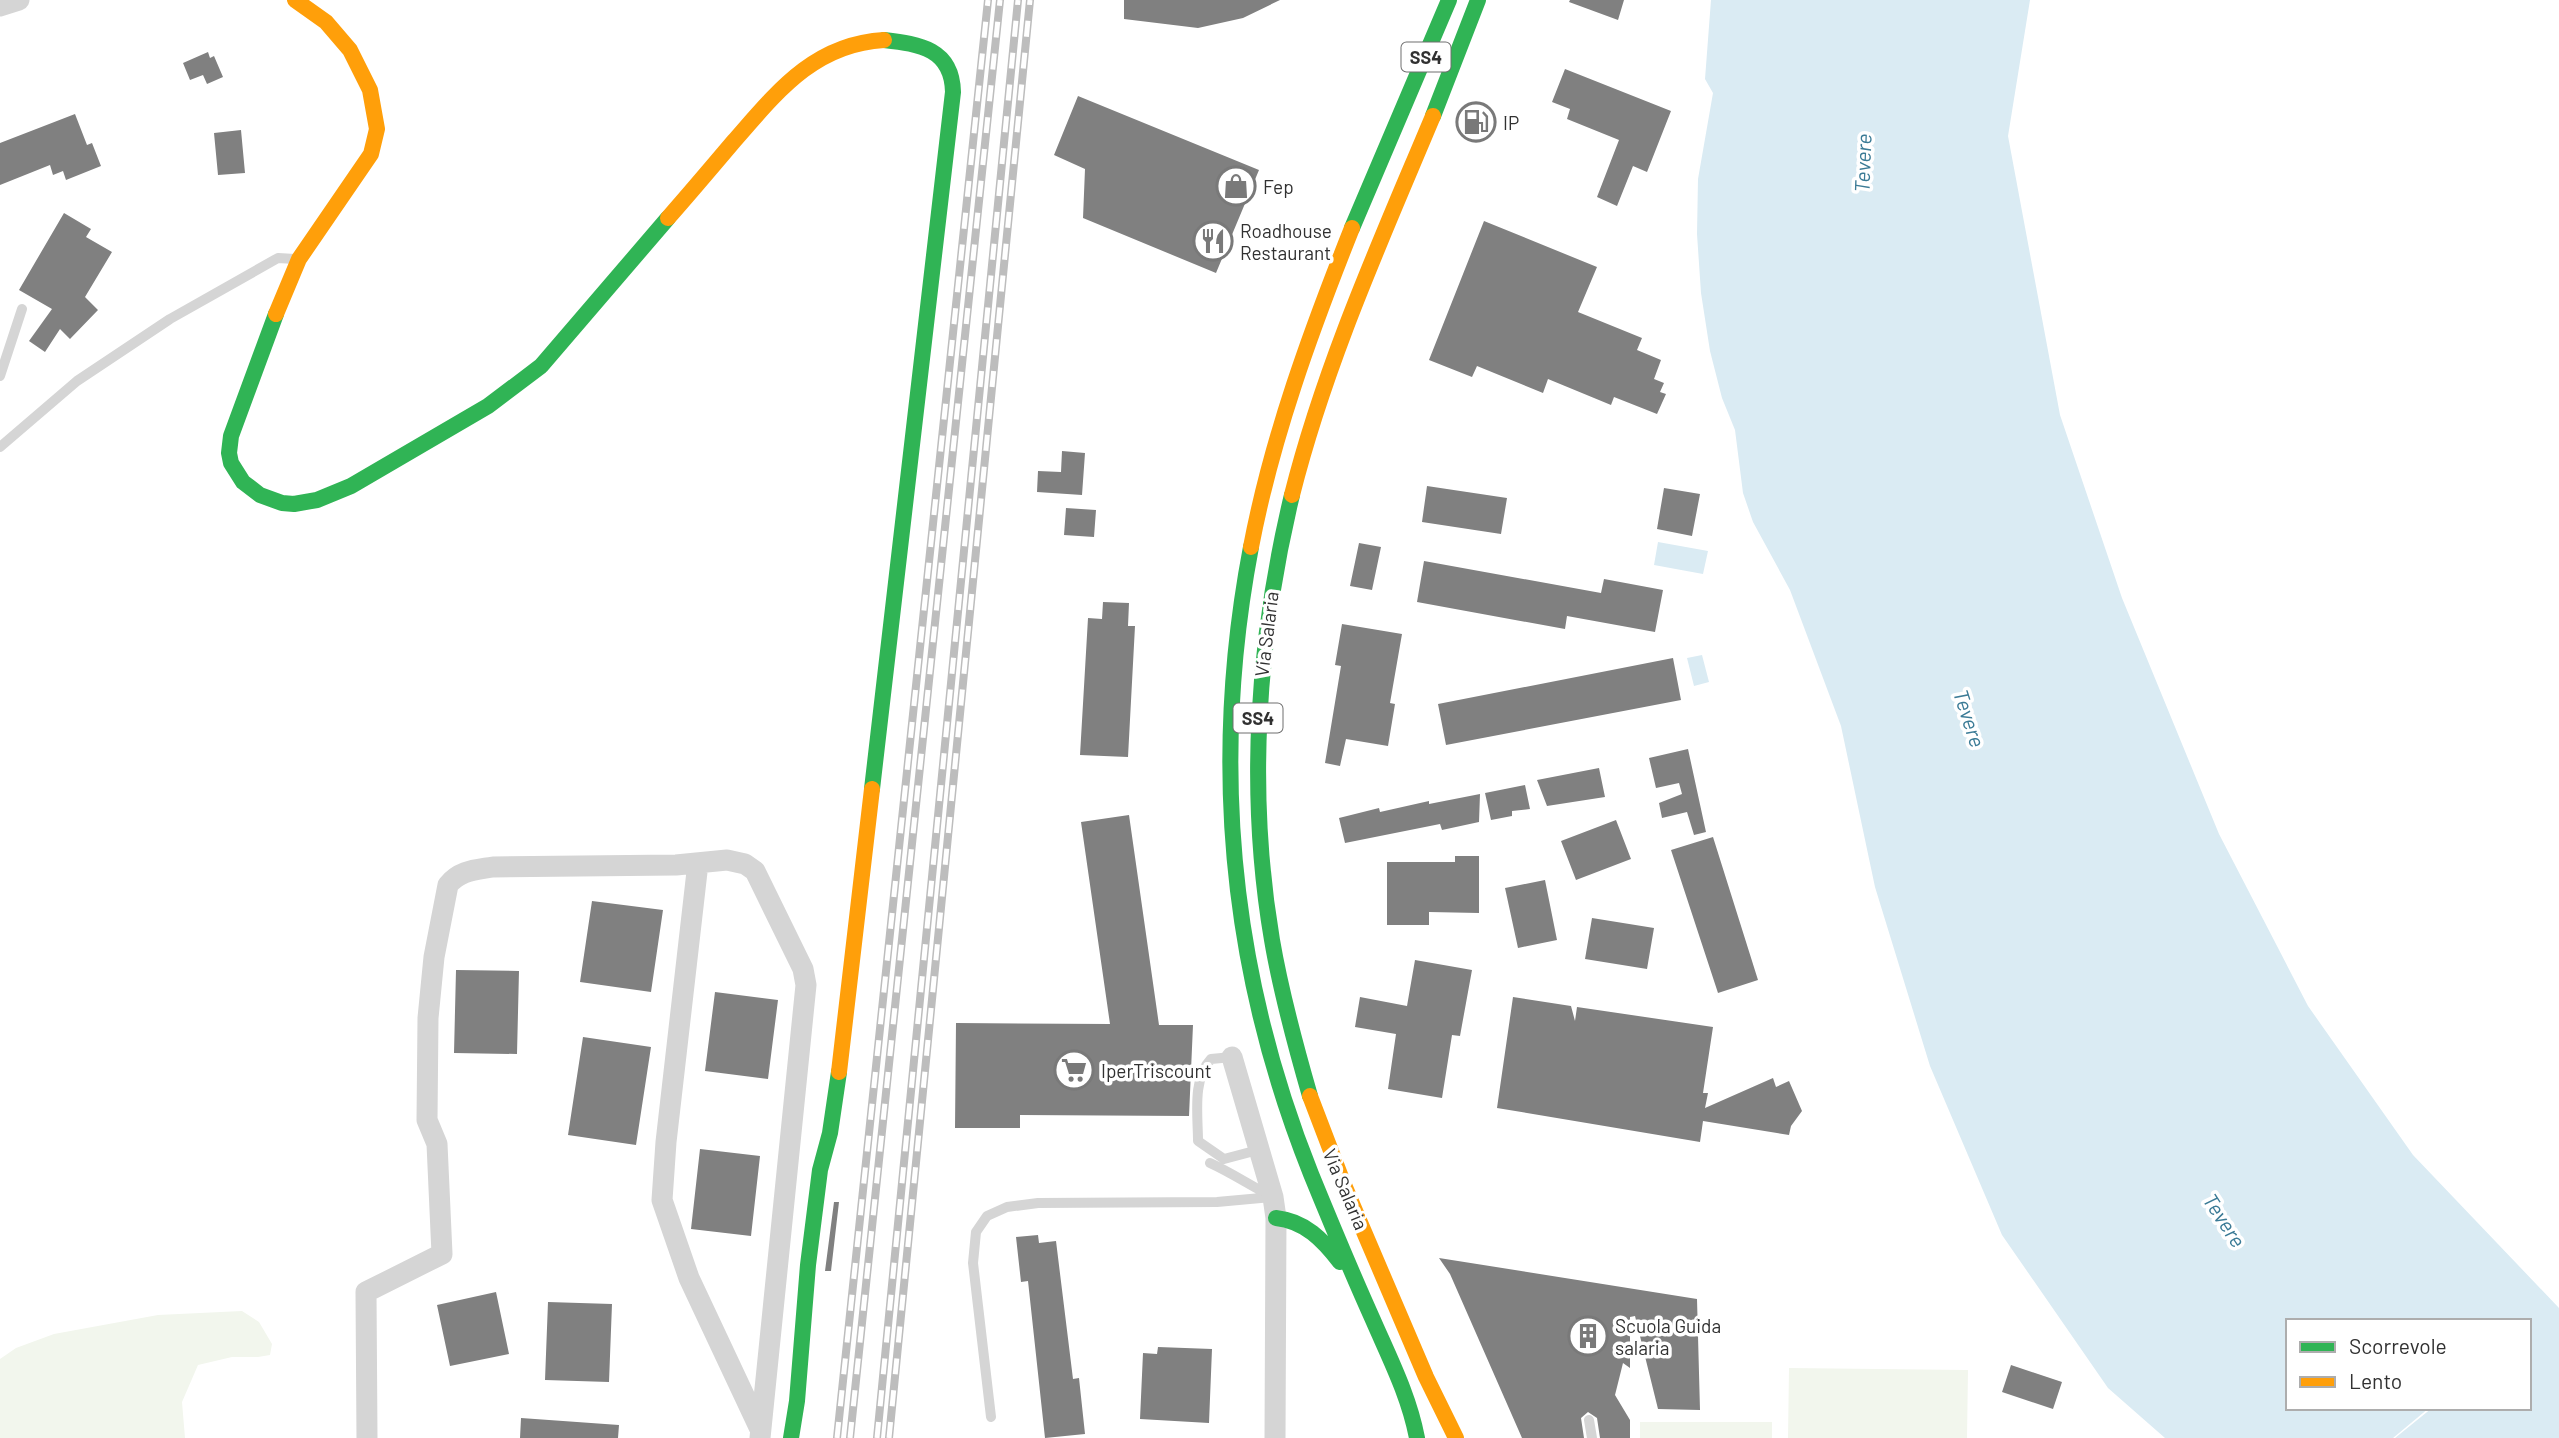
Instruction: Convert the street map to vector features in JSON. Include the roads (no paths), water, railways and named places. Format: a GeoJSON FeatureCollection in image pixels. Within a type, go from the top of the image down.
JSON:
{"type":"FeatureCollection","features":[{"type":"Feature","properties":{"kind":"main road"},"geometry":{"type":"LineString","coordinates":[[295,0],[327,21],[356,59],[372,101],[377,135],[374,149],[342,198],[303,247],[231,436],[230,461],[242,482],[260,496],[287,503],[305,503],[345,489],[480,413],[513,391],[541,366],[782,86],[817,60],[852,43],[883,40],[911,43],[932,51],[949,65],[953,82],[948,140],[839,1070],[830,1133],[820,1170],[808,1265],[797,1401],[791,1438]]}},
{"type":"Feature","properties":{"kind":"main road","name":"Via Salaria"},"geometry":{"type":"LineString","coordinates":[[1417,1438],[1404,1393],[1303,1155],[1277,1082],[1262,1028],[1238,895],[1230,797],[1229,738],[1240,601],[1273,454],[1317,322],[1400,113],[1450,0]]}},
{"type":"Feature","properties":{"kind":"main road","name":"Via Salaria"},"geometry":{"type":"LineString","coordinates":[[1456,1438],[1330,1150],[1293,1036],[1279,978],[1263,875],[1257,755],[1260,678],[1271,586],[1301,459],[1335,356],[1478,0]]}},
{"type":"Feature","properties":{"kind":"main road"},"geometry":{"type":"LineString","coordinates":[[1400,113],[1417,38]]}},
{"type":"Feature","properties":{"kind":"main road"},"geometry":{"type":"LineString","coordinates":[[1274,1207],[1287,1218],[1309,1229],[1331,1251],[1359,1287]]}},
{"type":"Feature","properties":{"kind":"street"},"geometry":{"type":"LineString","coordinates":[[0,6],[19,0]]}},
{"type":"Feature","properties":{"kind":"street"},"geometry":{"type":"LineString","coordinates":[[368,1438],[366,1292],[442,1254],[437,1144],[428,1119],[428,1018],[434,957],[449,885],[453,879],[465,872],[493,867],[676,866],[727,860],[745,864],[755,871],[780,919],[805,977],[805,1000],[760,1433]]}},
{"type":"Feature","properties":{"kind":"street"},"geometry":{"type":"LineString","coordinates":[[698,863],[666,1142],[662,1200],[689,1278],[760,1433]]}},
{"type":"Feature","properties":{"kind":"street"},"geometry":{"type":"LineString","coordinates":[[1232,1057],[1274,1207],[1275,1438]]}},
{"type":"Feature","properties":{"kind":"lane"},"geometry":{"type":"LineString","coordinates":[[0,447],[77,381],[170,319],[278,258],[298,259]]}},
{"type":"Feature","properties":{"kind":"lane"},"geometry":{"type":"LineString","coordinates":[[0,376],[22,309]]}},
{"type":"Feature","properties":{"kind":"lane"},"geometry":{"type":"LineString","coordinates":[[1224,1159],[1198,1141],[1198,1092],[1206,1064],[1211,1059],[1232,1057]]}},
{"type":"Feature","properties":{"kind":"lane"},"geometry":{"type":"LineString","coordinates":[[1258,1150],[1210,1163],[1236,1174],[1274,1207]]}},
{"type":"Feature","properties":{"kind":"lane"},"geometry":{"type":"LineString","coordinates":[[991,1417],[973,1263],[976,1232],[987,1216],[1007,1207],[1046,1203],[1217,1202],[1274,1207]]}},
{"type":"Feature","properties":{"kind":"lane"},"geometry":{"type":"LineString","coordinates":[[1589,1420],[1592,1438]]}},
{"type":"Feature","properties":{"kind":"water","name":"Tevere"},"geometry":{"type":"Polygon","coordinates":[[[1711,0],[2030,0],[2008,136],[2060,415],[2122,598],[2219,834],[2308,1006],[2413,1155],[2559,1308],[2559,1438],[2395,1438],[2430,1410],[2531,1410],[2531,1319],[2286,1319],[2286,1410],[2427,1410],[2393,1438],[2165,1438],[2108,1388],[2002,1235],[1930,1066],[1875,887],[1841,726],[1790,590],[1753,522],[1743,493],[1735,430],[1722,398],[1710,351],[1701,293],[1697,234],[1698,179],[1713,93],[1705,79],[1711,0]]]}},
{"type":"Feature","properties":{"kind":"water"},"geometry":{"type":"Polygon","coordinates":[[[1658,542],[1708,551],[1703,574],[1654,565],[1658,542]]]}},
{"type":"Feature","properties":{"kind":"water"},"geometry":{"type":"Polygon","coordinates":[[[1702,655],[1709,682],[1694,686],[1687,658],[1702,655]]]}},
{"type":"Feature","properties":{"kind":"railway"},"geometry":{"type":"LineString","coordinates":[[837,1438],[988,0]]}},
{"type":"Feature","properties":{"kind":"railway"},"geometry":{"type":"LineString","coordinates":[[850,1438],[1000,0]]}},
{"type":"Feature","properties":{"kind":"railway"},"geometry":{"type":"LineString","coordinates":[[877,1438],[1018,0]]}},
{"type":"Feature","properties":{"kind":"railway"},"geometry":{"type":"LineString","coordinates":[[889,1438],[1030,0]]}},
{"type":"Feature","properties":{"kind":"place","name":"IP"},"geometry":{"type":"Point","coordinates":[1476,122]}},
{"type":"Feature","properties":{"kind":"place","name":"Fep"},"geometry":{"type":"Point","coordinates":[1236,186]}},
{"type":"Feature","properties":{"kind":"place","name":"Roadhouse Restaurant"},"geometry":{"type":"Point","coordinates":[1213,241]}},
{"type":"Feature","properties":{"kind":"place","name":"IperTriscount"},"geometry":{"type":"Point","coordinates":[1074,1070]}},
{"type":"Feature","properties":{"kind":"place","name":"Scuola Guida salaria"},"geometry":{"type":"Point","coordinates":[1588,1336]}}]}
